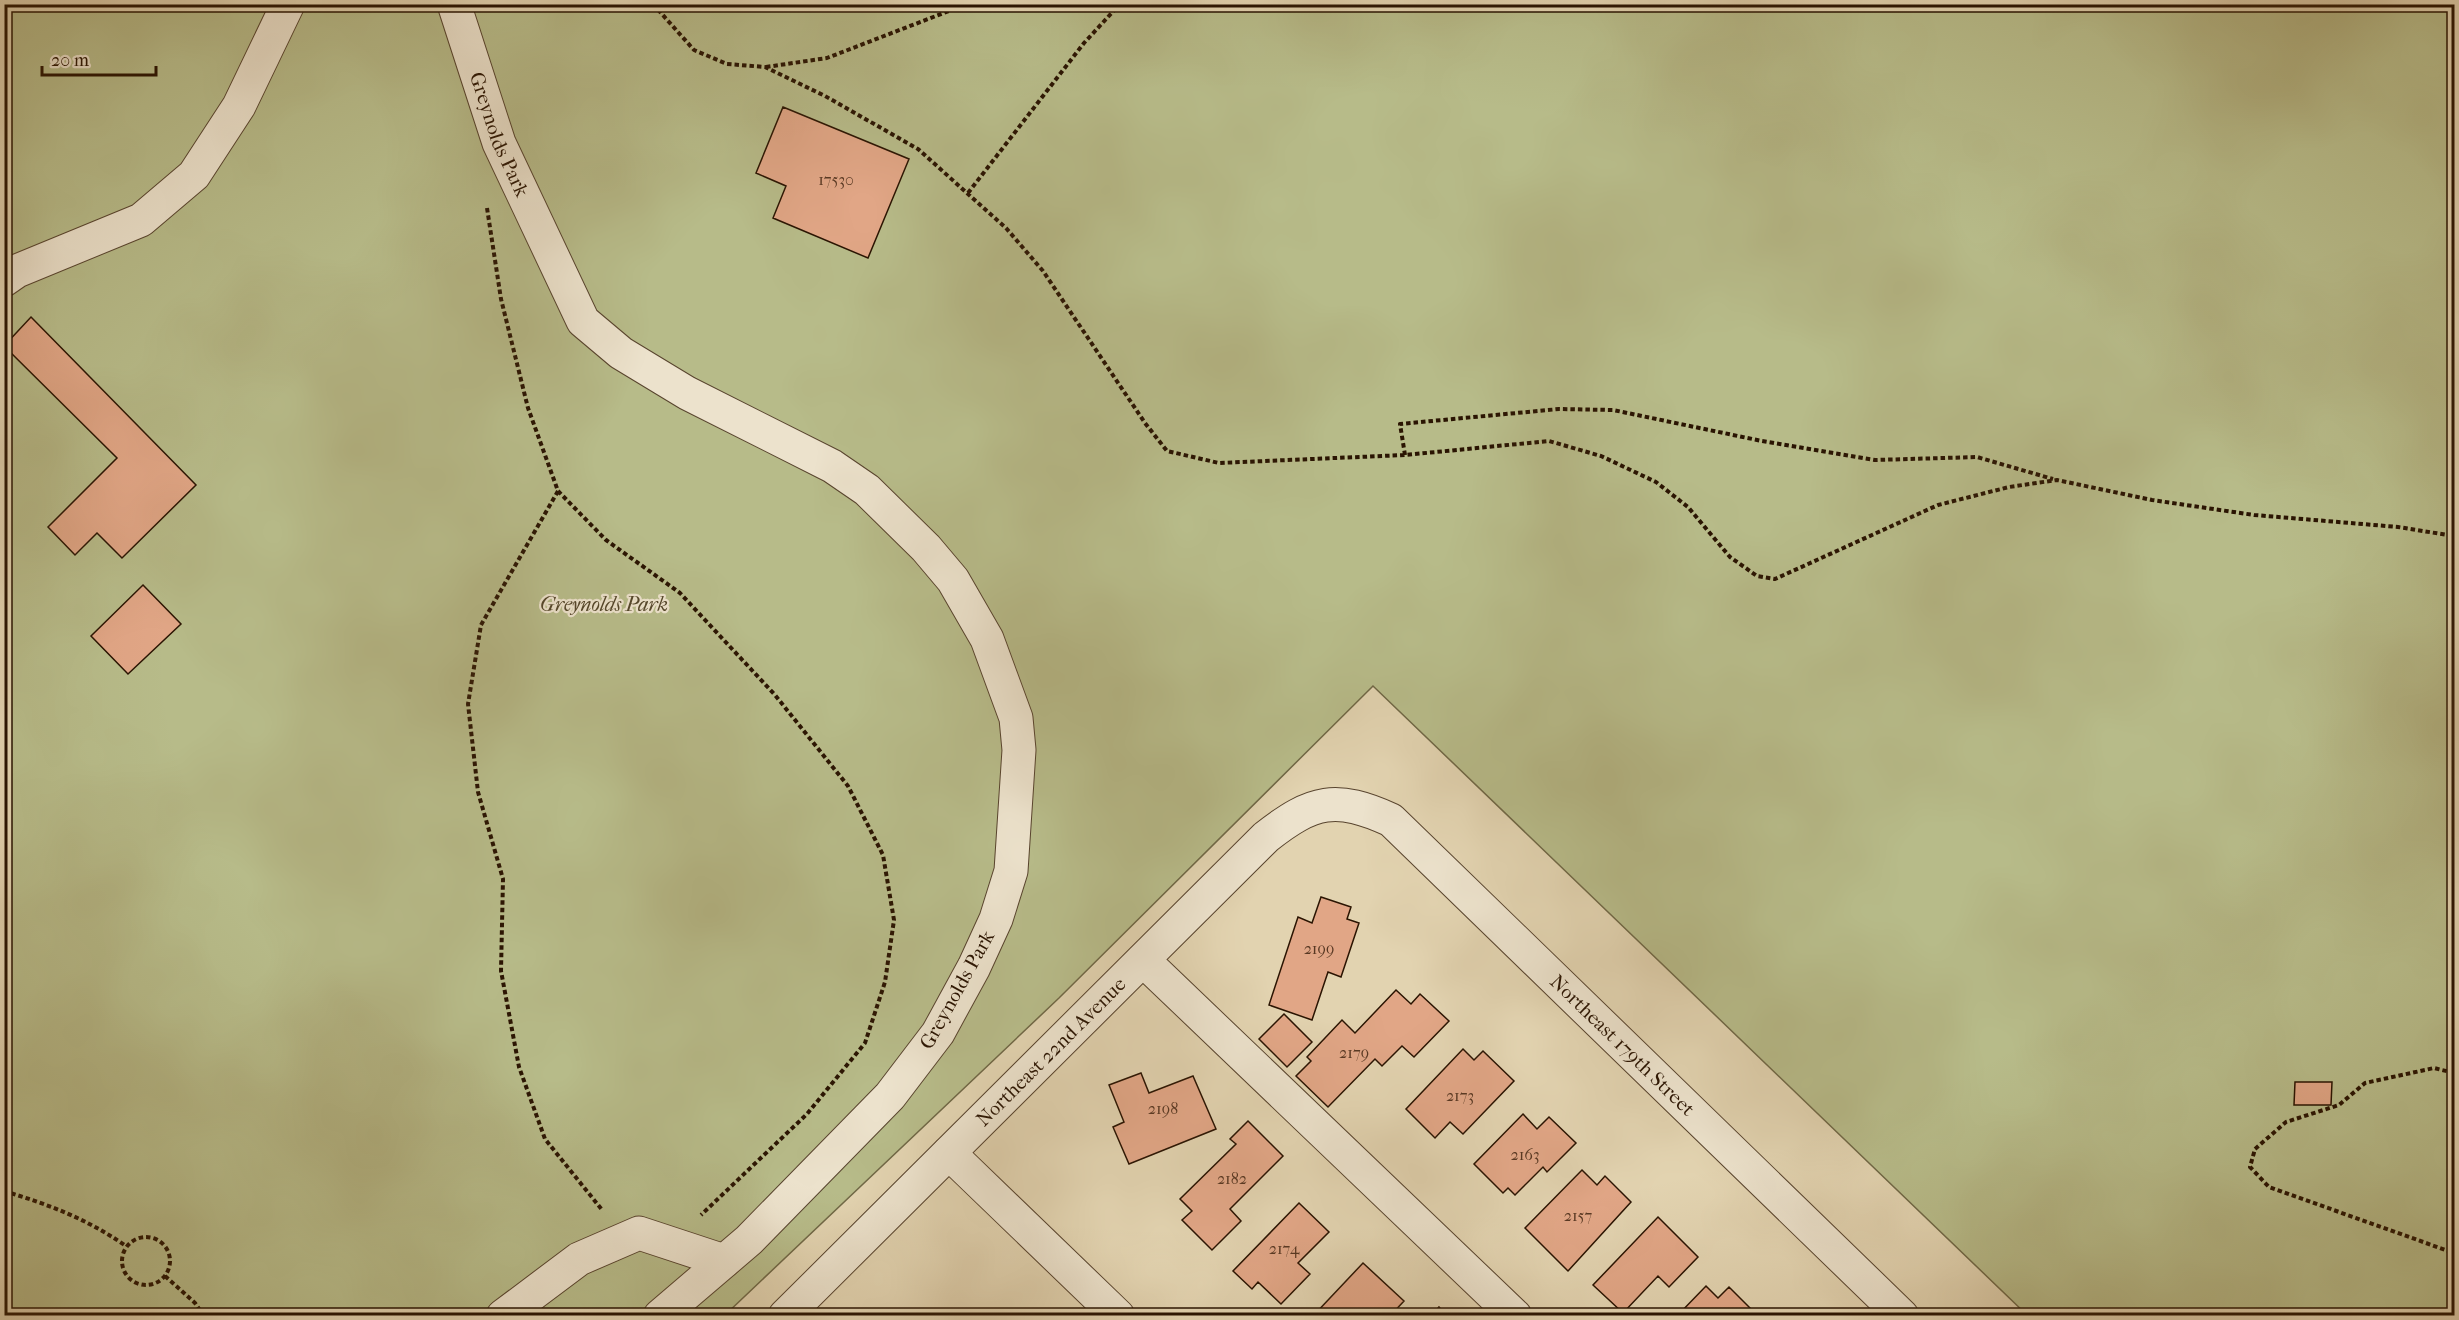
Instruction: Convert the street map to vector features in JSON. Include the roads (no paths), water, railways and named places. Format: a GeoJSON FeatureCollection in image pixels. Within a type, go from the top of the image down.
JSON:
{"type":"FeatureCollection","features":[{"type":"Feature","properties":{"kind":"street"},"geometry":{"type":"LineString","coordinates":[[4,280],[17,271],[141,220],[194,175],[239,106],[288,4]]}},
{"type":"Feature","properties":{"kind":"street","name":"Greynolds Park"},"geometry":{"type":"LineString","coordinates":[[454,4],[499,142],[583,321],[621,353],[687,393],[832,466],[875,497],[926,548],[953,580],[987,639],[1016,718],[1019,750],[1011,871],[996,919],[974,967],[938,1034],[890,1096],[749,1240],[660,1316]]}},
{"type":"Feature","properties":{"kind":"street","name":"Northeast 179th Street"},"geometry":{"type":"LineString","coordinates":[[1328,805],[1347,804],[1391,820],[1902,1316]]}},
{"type":"Feature","properties":{"kind":"street","name":"Northeast 22nd Avenue"},"geometry":{"type":"LineString","coordinates":[[785,1316],[1266,837],[1305,812],[1328,805]]}},
{"type":"Feature","properties":{"kind":"street"},"geometry":{"type":"LineString","coordinates":[[1143,960],[1515,1316]]}},
{"type":"Feature","properties":{"kind":"street"},"geometry":{"type":"LineString","coordinates":[[949,1154],[1118,1316]]}},
{"type":"Feature","properties":{"kind":"street"},"geometry":{"type":"LineString","coordinates":[[503,1316],[579,1260],[639,1233],[724,1262]]}}]}
